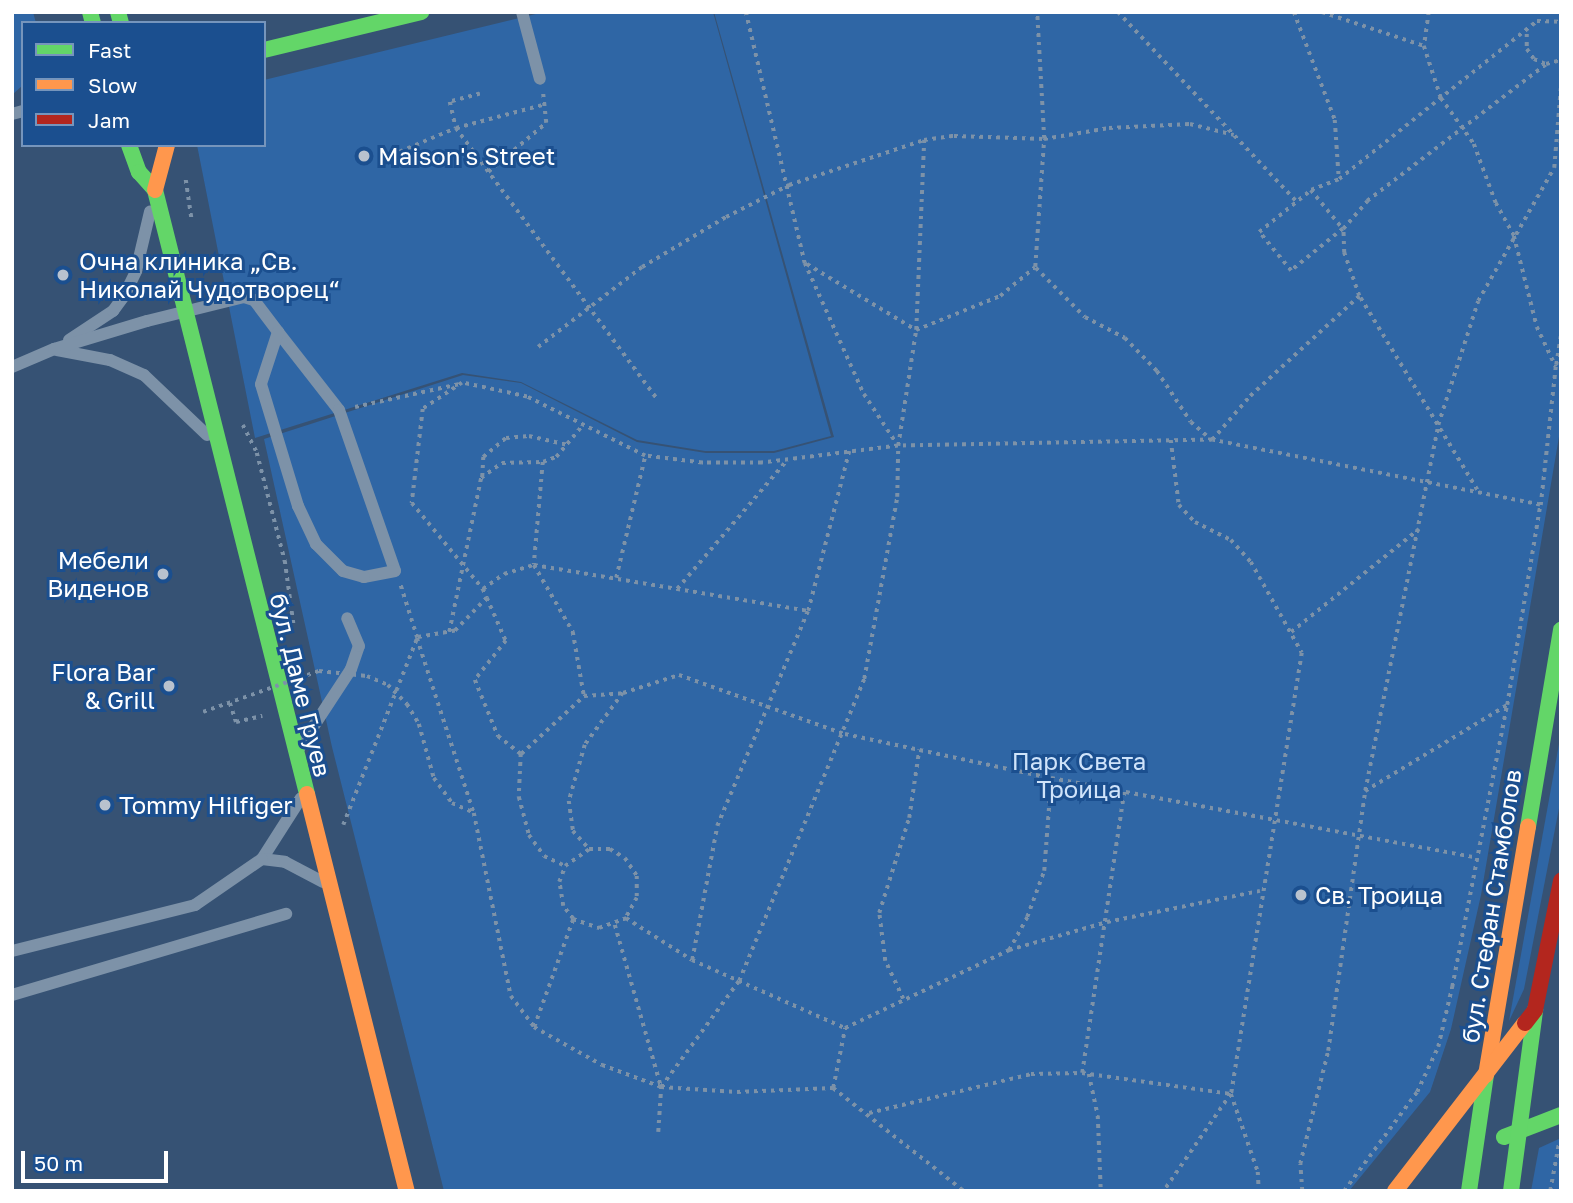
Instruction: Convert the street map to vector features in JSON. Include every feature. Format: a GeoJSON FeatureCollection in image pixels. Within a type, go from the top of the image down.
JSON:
{"type":"FeatureCollection","features":[{"type":"Feature","properties":{"kind":"main road"},"geometry":{"type":"LineString","coordinates":[[266,50],[421,12]]}},
{"type":"Feature","properties":{"kind":"main road","name":"бул. Даме Груев"},"geometry":{"type":"LineString","coordinates":[[130,147],[139,172],[155,190]]}},
{"type":"Feature","properties":{"kind":"main road","name":"бул. Даме Груев"},"geometry":{"type":"LineString","coordinates":[[162,150],[155,190],[217,446],[407,1191]]}},
{"type":"Feature","properties":{"kind":"main road","name":"бул. Стефан Стамболов"},"geometry":{"type":"LineString","coordinates":[[1469,1191],[1561,630]]}},
{"type":"Feature","properties":{"kind":"main road"},"geometry":{"type":"LineString","coordinates":[[1511,1191],[1535,1010],[1561,881]]}},
{"type":"Feature","properties":{"kind":"main road"},"geometry":{"type":"LineString","coordinates":[[1395,1191],[1535,1010]]}},
{"type":"Feature","properties":{"kind":"main road"},"geometry":{"type":"LineString","coordinates":[[1476,1147],[1561,1115]]}},
{"type":"Feature","properties":{"kind":"lane"},"geometry":{"type":"LineString","coordinates":[[522,12],[540,79]]}},
{"type":"Feature","properties":{"kind":"lane"},"geometry":{"type":"LineString","coordinates":[[54,349],[113,311],[124,296],[136,271],[155,190]]}},
{"type":"Feature","properties":{"kind":"lane"},"geometry":{"type":"LineString","coordinates":[[12,367],[54,349],[184,311],[244,297],[254,300],[339,410],[395,571],[365,578],[343,570],[316,544],[299,506],[261,384],[278,332]]}},
{"type":"Feature","properties":{"kind":"lane"},"geometry":{"type":"LineString","coordinates":[[54,349],[110,360],[144,375],[217,446]]}},
{"type":"Feature","properties":{"kind":"lane"},"geometry":{"type":"LineString","coordinates":[[295,753],[351,669],[359,646],[347,618]]}},
{"type":"Feature","properties":{"kind":"lane"},"geometry":{"type":"LineString","coordinates":[[12,951],[195,905],[262,859],[305,792]]}},
{"type":"Feature","properties":{"kind":"lane"},"geometry":{"type":"LineString","coordinates":[[262,859],[285,862],[329,887]]}},
{"type":"Feature","properties":{"kind":"lane"},"geometry":{"type":"LineString","coordinates":[[12,995],[286,914]]}},
{"type":"Feature","properties":{"kind":"path"},"geometry":{"type":"LineString","coordinates":[[746,12],[789,185],[805,263],[864,394],[898,446]]}},
{"type":"Feature","properties":{"kind":"path"},"geometry":{"type":"LineString","coordinates":[[916,330],[1000,296],[1035,267],[1044,139],[1037,12]]}},
{"type":"Feature","properties":{"kind":"path"},"geometry":{"type":"LineString","coordinates":[[1118,12],[1297,202]]}},
{"type":"Feature","properties":{"kind":"path"},"geometry":{"type":"LineString","coordinates":[[1294,12],[1335,120],[1339,179]]}},
{"type":"Feature","properties":{"kind":"path"},"geometry":{"type":"LineString","coordinates":[[1322,12],[1424,46]]}},
{"type":"Feature","properties":{"kind":"path"},"geometry":{"type":"LineString","coordinates":[[1429,12],[1424,46],[1441,98],[1459,129],[1474,144],[1496,203],[1514,236],[1537,327],[1556,367]]}},
{"type":"Feature","properties":{"kind":"path"},"geometry":{"type":"LineString","coordinates":[[1561,22],[1537,21],[1527,32],[1339,179],[1311,190],[1259,232],[1291,271],[1343,229],[1367,201],[1459,129],[1546,64],[1561,60]]}},
{"type":"Feature","properties":{"kind":"path"},"geometry":{"type":"LineString","coordinates":[[1527,32],[1527,49],[1546,64]]}},
{"type":"Feature","properties":{"kind":"path"},"geometry":{"type":"LineString","coordinates":[[488,172],[546,123],[546,104],[540,79]]}},
{"type":"Feature","properties":{"kind":"path"},"geometry":{"type":"LineString","coordinates":[[1302,1191],[1300,1164],[1328,1051],[1365,791],[1438,425],[1478,301],[1554,168],[1561,82]]}},
{"type":"Feature","properties":{"kind":"path"},"geometry":{"type":"LineString","coordinates":[[480,94],[450,102],[456,128],[657,400]]}},
{"type":"Feature","properties":{"kind":"path"},"geometry":{"type":"LineString","coordinates":[[383,158],[456,128],[546,104]]}},
{"type":"Feature","properties":{"kind":"path"},"geometry":{"type":"LineString","coordinates":[[538,346],[642,267],[789,185],[924,140],[954,136],[1044,139],[1109,128],[1190,124],[1234,135]]}},
{"type":"Feature","properties":{"kind":"path"},"geometry":{"type":"LineString","coordinates":[[661,1087],[738,981],[845,734],[864,679],[897,497],[898,446],[916,330],[924,140]]}},
{"type":"Feature","properties":{"kind":"path"},"geometry":{"type":"LineString","coordinates":[[1311,190],[1343,229],[1344,253],[1359,296],[1477,491]]}},
{"type":"Feature","properties":{"kind":"path"},"geometry":{"type":"LineString","coordinates":[[805,263],[916,330]]}},
{"type":"Feature","properties":{"kind":"path"},"geometry":{"type":"LineString","coordinates":[[1035,267],[1085,317],[1125,338],[1157,371],[1191,422],[1212,440]]}},
{"type":"Feature","properties":{"kind":"path"},"geometry":{"type":"LineString","coordinates":[[1212,440],[1250,396],[1359,296]]}},
{"type":"Feature","properties":{"kind":"path"},"geometry":{"type":"LineString","coordinates":[[1343,1191],[1417,1092],[1438,1047],[1521,625],[1541,505],[1561,335]]}},
{"type":"Feature","properties":{"kind":"path"},"geometry":{"type":"LineString","coordinates":[[339,410],[462,383],[527,397],[645,456],[702,463],[788,459],[898,446],[1212,440],[1276,456],[1429,480],[1541,505]]}},
{"type":"Feature","properties":{"kind":"path"},"geometry":{"type":"LineString","coordinates":[[462,383],[423,409],[412,503],[483,589],[506,641],[475,680],[498,736],[522,754]]}},
{"type":"Feature","properties":{"kind":"path"},"geometry":{"type":"LineString","coordinates":[[481,478],[502,463],[543,462],[568,445],[582,426]]}},
{"type":"Feature","properties":{"kind":"path"},"geometry":{"type":"LineString","coordinates":[[449,632],[465,567],[483,457],[506,438],[528,436],[568,445]]}},
{"type":"Feature","properties":{"kind":"path"},"geometry":{"type":"LineString","coordinates":[[1164,1191],[1231,1094],[1260,891],[1275,820],[1302,653],[1251,562],[1231,540],[1195,523],[1178,505],[1171,439]]}},
{"type":"Feature","properties":{"kind":"path"},"geometry":{"type":"LineString","coordinates":[[692,960],[716,826],[808,611],[849,451]]}},
{"type":"Feature","properties":{"kind":"path"},"geometry":{"type":"LineString","coordinates":[[616,579],[645,456]]}},
{"type":"Feature","properties":{"kind":"path"},"geometry":{"type":"LineString","coordinates":[[677,589],[788,459]]}},
{"type":"Feature","properties":{"kind":"path"},"geometry":{"type":"LineString","coordinates":[[543,462],[534,565],[573,632],[584,696]]}},
{"type":"Feature","properties":{"kind":"path"},"geometry":{"type":"LineString","coordinates":[[1291,632],[1419,529]]}},
{"type":"Feature","properties":{"kind":"path"},"geometry":{"type":"LineString","coordinates":[[483,589],[504,574],[534,565],[808,611]]}},
{"type":"Feature","properties":{"kind":"path"},"geometry":{"type":"LineString","coordinates":[[395,571],[474,813],[511,996],[534,1027],[602,1065],[661,1087],[737,1092],[832,1088],[869,1113],[964,1191]]}},
{"type":"Feature","properties":{"kind":"path"},"geometry":{"type":"LineString","coordinates":[[418,638],[449,632],[487,598]]}},
{"type":"Feature","properties":{"kind":"path"},"geometry":{"type":"LineString","coordinates":[[1521,625],[1529,626]]}},
{"type":"Feature","properties":{"kind":"path"},"geometry":{"type":"LineString","coordinates":[[339,837],[418,638]]}},
{"type":"Feature","properties":{"kind":"path"},"geometry":{"type":"LineString","coordinates":[[203,712],[319,671],[367,676],[388,685],[407,704],[419,724],[434,778],[452,803],[474,813]]}},
{"type":"Feature","properties":{"kind":"path"},"geometry":{"type":"LineString","coordinates":[[565,866],[544,856],[529,835],[519,797],[522,754],[584,696],[623,693],[679,675],[845,734],[1051,778],[1477,858]]}},
{"type":"Feature","properties":{"kind":"path"},"geometry":{"type":"LineString","coordinates":[[1510,688],[1518,689]]}},
{"type":"Feature","properties":{"kind":"path"},"geometry":{"type":"LineString","coordinates":[[589,849],[573,831],[569,801],[585,745],[623,693]]}},
{"type":"Feature","properties":{"kind":"path"},"geometry":{"type":"LineString","coordinates":[[230,703],[236,722],[285,712]]}},
{"type":"Feature","properties":{"kind":"path"},"geometry":{"type":"LineString","coordinates":[[1365,791],[1507,705]]}},
{"type":"Feature","properties":{"kind":"path"},"geometry":{"type":"LineString","coordinates":[[903,999],[885,961],[879,913],[909,818],[919,750]]}},
{"type":"Feature","properties":{"kind":"path"},"geometry":{"type":"LineString","coordinates":[[1009,950],[1027,917],[1044,871],[1051,778]]}},
{"type":"Feature","properties":{"kind":"path"},"geometry":{"type":"LineString","coordinates":[[1082,1073],[1107,922],[1124,792]]}},
{"type":"Feature","properties":{"kind":"path"},"geometry":{"type":"LineString","coordinates":[[589,849],[610,849],[625,858],[637,876],[638,898],[626,918],[615,925],[589,927],[573,919],[559,894],[565,866],[589,849]]}},
{"type":"Feature","properties":{"kind":"path"},"geometry":{"type":"LineString","coordinates":[[845,1028],[1009,950],[1107,922],[1260,891]]}},
{"type":"Feature","properties":{"kind":"path"},"geometry":{"type":"LineString","coordinates":[[626,918],[692,960],[845,1028]]}},
{"type":"Feature","properties":{"kind":"path"},"geometry":{"type":"LineString","coordinates":[[534,1027],[573,919]]}},
{"type":"Feature","properties":{"kind":"path"},"geometry":{"type":"LineString","coordinates":[[615,925],[661,1087],[658,1132]]}},
{"type":"Feature","properties":{"kind":"path"},"geometry":{"type":"LineString","coordinates":[[832,1088],[845,1028]]}},
{"type":"Feature","properties":{"kind":"path"},"geometry":{"type":"LineString","coordinates":[[869,1113],[1031,1074],[1082,1073],[1231,1094]]}},
{"type":"Feature","properties":{"kind":"path"},"geometry":{"type":"LineString","coordinates":[[1089,1074],[1098,1116],[1101,1191]]}},
{"type":"Feature","properties":{"kind":"path"},"geometry":{"type":"LineString","coordinates":[[1231,1094],[1258,1172],[1259,1191]]}},
{"type":"Feature","properties":{"kind":"path"},"geometry":{"type":"LineString","coordinates":[[1550,1191],[1561,1133]]}},
{"type":"Feature","properties":{"kind":"green space"},"geometry":{"type":"Polygon","coordinates":[[[12,12],[33,12],[35,21],[21,21],[21,87],[12,95],[12,12]]]}},
{"type":"Feature","properties":{"kind":"green space"},"geometry":{"type":"Polygon","coordinates":[[[544,12],[713,12],[831,436],[774,451],[705,451],[637,440],[521,382],[462,373],[255,438],[197,147],[266,147],[266,80],[544,12]]]}},
{"type":"Feature","properties":{"kind":"green space","name":"Парк Света Троица"},"geometry":{"type":"Polygon","coordinates":[[[714,12],[1561,12],[1561,425],[1481,895],[1451,1029],[1430,1092],[1349,1191],[444,1191],[332,747],[264,439],[463,375],[521,383],[637,442],[706,453],[774,453],[834,437],[714,12]]]}},
{"type":"Feature","properties":{"kind":"green space"},"geometry":{"type":"Polygon","coordinates":[[[1561,733],[1561,798],[1524,989],[1509,1021],[1561,733]]]}},
{"type":"Feature","properties":{"kind":"green space"},"geometry":{"type":"Polygon","coordinates":[[[1561,1138],[1561,1191],[1531,1191],[1539,1148],[1561,1138]]]}},
{"type":"Feature","properties":{"kind":"traffic: fast"},"geometry":{"type":"LineString","coordinates":[[90,12],[92,21]]}},
{"type":"Feature","properties":{"kind":"traffic: fast"},"geometry":{"type":"LineString","coordinates":[[118,12],[120,21]]}},
{"type":"Feature","properties":{"kind":"traffic: fast"},"geometry":{"type":"LineString","coordinates":[[266,50],[421,12]]}},
{"type":"Feature","properties":{"kind":"traffic: fast"},"geometry":{"type":"LineString","coordinates":[[130,147],[139,172],[155,190],[307,794]]}},
{"type":"Feature","properties":{"kind":"traffic: fast"},"geometry":{"type":"LineString","coordinates":[[1528,827],[1561,630]]}},
{"type":"Feature","properties":{"kind":"traffic: fast"},"geometry":{"type":"LineString","coordinates":[[1511,1191],[1535,1010]]}},
{"type":"Feature","properties":{"kind":"traffic: fast"},"geometry":{"type":"LineString","coordinates":[[1469,1191],[1486,1075]]}},
{"type":"Feature","properties":{"kind":"traffic: fast"},"geometry":{"type":"LineString","coordinates":[[1504,1137],[1561,1115]]}},
{"type":"Feature","properties":{"kind":"traffic: slow"},"geometry":{"type":"LineString","coordinates":[[155,190],[166,147]]}},
{"type":"Feature","properties":{"kind":"traffic: slow"},"geometry":{"type":"LineString","coordinates":[[307,794],[407,1191]]}},
{"type":"Feature","properties":{"kind":"traffic: slow"},"geometry":{"type":"LineString","coordinates":[[1486,1075],[1528,827]]}},
{"type":"Feature","properties":{"kind":"traffic: slow"},"geometry":{"type":"LineString","coordinates":[[1395,1191],[1525,1023]]}},
{"type":"Feature","properties":{"kind":"traffic: jam"},"geometry":{"type":"LineString","coordinates":[[1525,1023],[1535,1010],[1561,881]]}},
{"type":"Feature","properties":{"kind":"place","name":"Maison's Street"},"geometry":{"type":"Point","coordinates":[364,156]}},
{"type":"Feature","properties":{"kind":"place","name":"Oчна клиника „Св. Николай Чудотворец“"},"geometry":{"type":"Point","coordinates":[63,275]}},
{"type":"Feature","properties":{"kind":"place","name":"Мебели Виденов"},"geometry":{"type":"Point","coordinates":[163,574]}},
{"type":"Feature","properties":{"kind":"place","name":"Flora Bar & Grill"},"geometry":{"type":"Point","coordinates":[169,686]}},
{"type":"Feature","properties":{"kind":"place","name":"Tommy Hilfiger"},"geometry":{"type":"Point","coordinates":[105,805]}},
{"type":"Feature","properties":{"kind":"place","name":"Св. Троица"},"geometry":{"type":"Point","coordinates":[1301,895]}}]}
